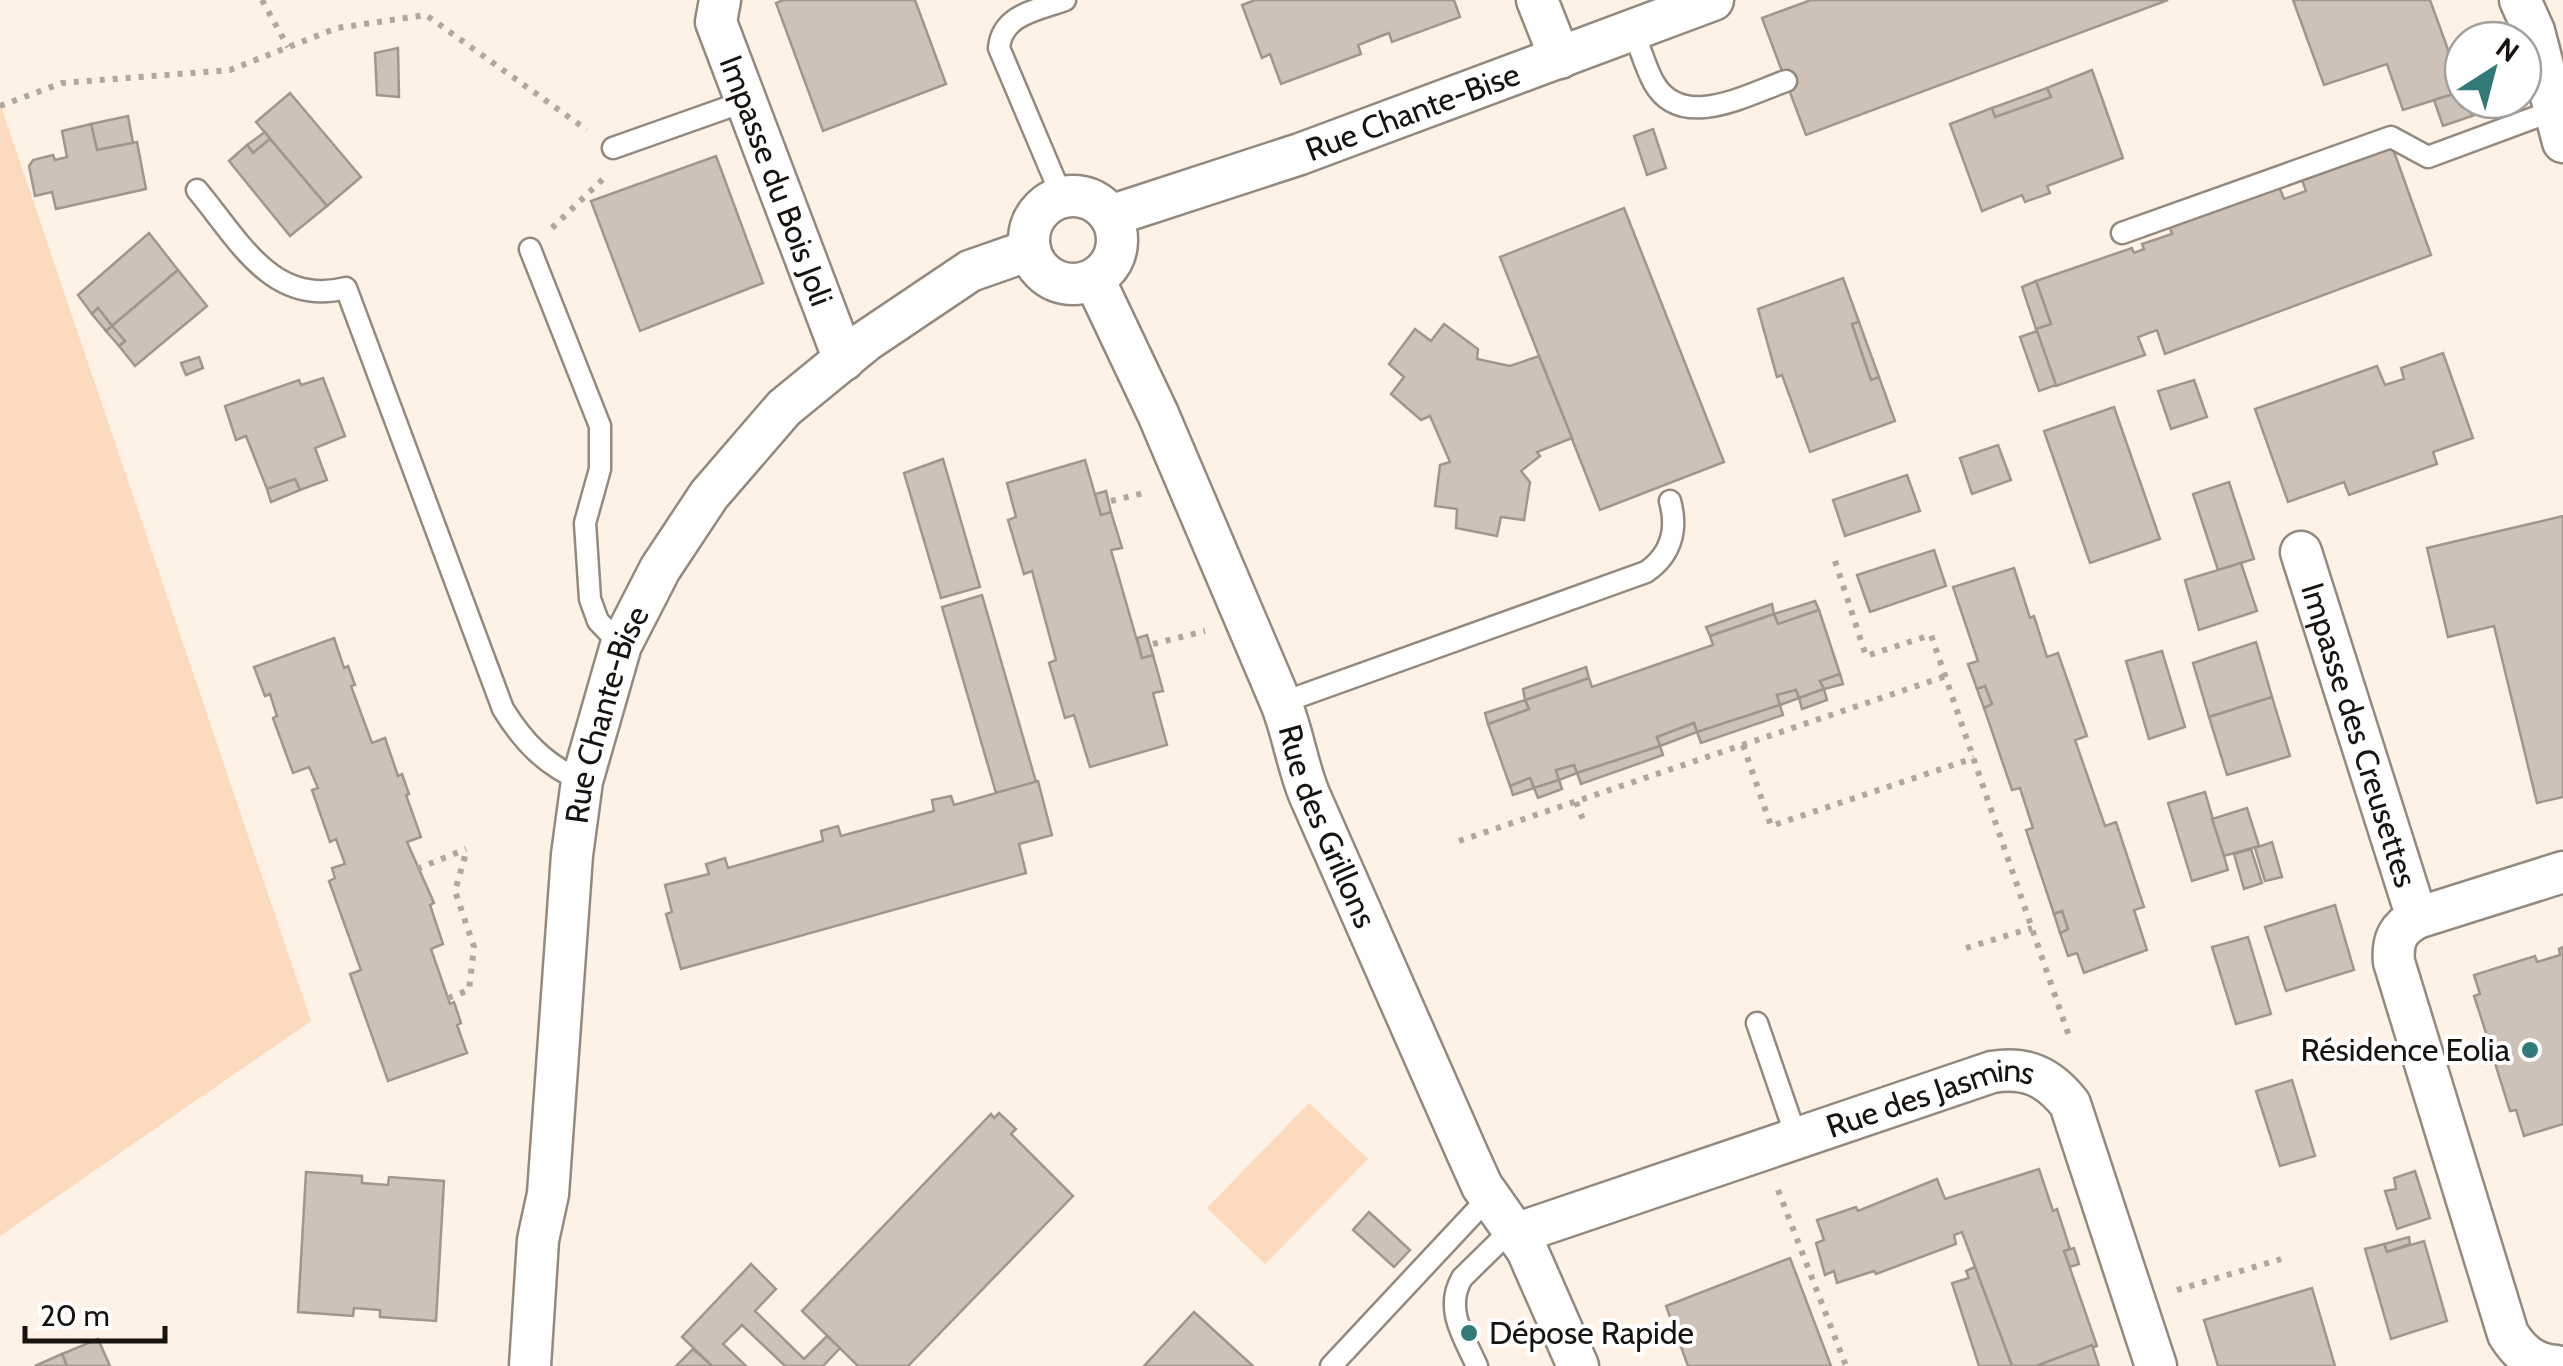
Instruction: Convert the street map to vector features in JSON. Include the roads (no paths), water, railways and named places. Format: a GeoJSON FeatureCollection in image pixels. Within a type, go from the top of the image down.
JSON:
{"type":"FeatureCollection","features":[{"type":"Feature","properties":{"kind":"street","name":"Impasse du Bois Joli"},"geometry":{"type":"LineString","coordinates":[[720,0],[716,22],[844,360]]}},
{"type":"Feature","properties":{"kind":"street"},"geometry":{"type":"LineString","coordinates":[[1537,0],[1560,58]]}},
{"type":"Feature","properties":{"kind":"street","name":"Rue Chante-Bise"},"geometry":{"type":"LineString","coordinates":[[1110,216],[1300,154],[1713,0]]}},
{"type":"Feature","properties":{"kind":"street"},"geometry":{"type":"LineString","coordinates":[[2531,10],[2559,126]]}},
{"type":"Feature","properties":{"kind":"street"},"geometry":{"type":"LineString","coordinates":[[1062,197],[1090,199],[1110,216],[1117,247],[1112,262],[1094,279],[1074,285],[1059,283],[1046,275],[1030,250],[1032,223],[1039,211],[1062,197]]}},
{"type":"Feature","properties":{"kind":"street","name":"Rue Chante-Bise"},"geometry":{"type":"LineString","coordinates":[[530,1366],[538,1240],[548,1194],[572,855],[582,781],[621,645],[660,569],[710,495],[784,408],[866,340],[970,271],[1030,250]]}},
{"type":"Feature","properties":{"kind":"street","name":"Rue des Grillons"},"geometry":{"type":"LineString","coordinates":[[1094,279],[1158,414],[1290,724],[1298,766],[1309,794],[1578,1366]]}},
{"type":"Feature","properties":{"kind":"street","name":"Impasse des Creusettes"},"geometry":{"type":"LineString","coordinates":[[2302,552],[2418,918]]}},
{"type":"Feature","properties":{"kind":"street","name":"Impasse des Creusettes"},"geometry":{"type":"LineString","coordinates":[[2556,1366],[2542,1365],[2523,1354],[2508,1334],[2394,962],[2393,947],[2397,934],[2418,918],[2563,872]]}},
{"type":"Feature","properties":{"kind":"street","name":"Rue des Jasmins"},"geometry":{"type":"LineString","coordinates":[[1507,1219],[1780,1144],[1992,1072],[2009,1069],[2042,1076],[2070,1104],[2156,1366]]}},
{"type":"Feature","properties":{"kind":"lane"},"geometry":{"type":"LineString","coordinates":[[1062,197],[1000,48],[1002,32],[1012,20],[1065,0]]}},
{"type":"Feature","properties":{"kind":"lane"},"geometry":{"type":"LineString","coordinates":[[1633,30],[1656,85],[1680,104],[1709,108],[1786,80]]}},
{"type":"Feature","properties":{"kind":"lane"},"geometry":{"type":"LineString","coordinates":[[613,148],[746,100]]}},
{"type":"Feature","properties":{"kind":"lane"},"geometry":{"type":"LineString","coordinates":[[2122,233],[2391,137],[2428,156],[2559,126]]}},
{"type":"Feature","properties":{"kind":"lane"},"geometry":{"type":"LineString","coordinates":[[197,190],[267,273],[285,285],[304,292],[346,288],[504,709],[545,762],[582,781]]}},
{"type":"Feature","properties":{"kind":"lane"},"geometry":{"type":"LineString","coordinates":[[530,250],[600,426],[600,469],[585,524],[590,598],[598,621],[621,645]]}},
{"type":"Feature","properties":{"kind":"lane"},"geometry":{"type":"LineString","coordinates":[[1281,703],[1646,572],[1657,564],[1671,542],[1674,517],[1670,501]]}},
{"type":"Feature","properties":{"kind":"lane"},"geometry":{"type":"LineString","coordinates":[[1757,1023],[1780,1144]]}},
{"type":"Feature","properties":{"kind":"lane"},"geometry":{"type":"LineString","coordinates":[[1331,1366],[1507,1219]]}},
{"type":"Feature","properties":{"kind":"lane"},"geometry":{"type":"LineString","coordinates":[[1477,1366],[1454,1313],[1456,1288],[1507,1219]]}},
{"type":"Feature","properties":{"kind":"place","name":"Résidence Eolia"},"geometry":{"type":"Point","coordinates":[2530,1050]}},
{"type":"Feature","properties":{"kind":"place","name":"Dépose Rapide"},"geometry":{"type":"Point","coordinates":[1469,1333]}}]}
